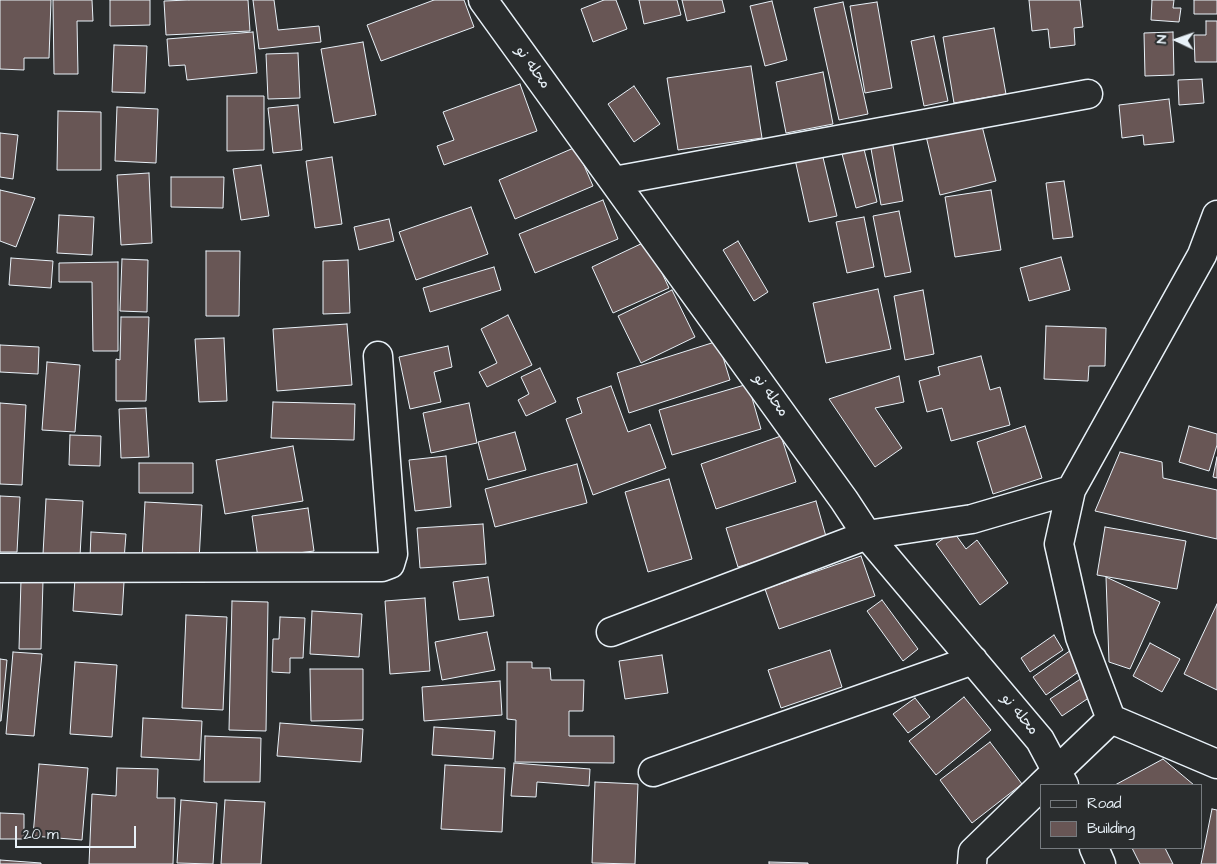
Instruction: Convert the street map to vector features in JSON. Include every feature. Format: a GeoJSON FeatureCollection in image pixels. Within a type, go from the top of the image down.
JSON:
{"type":"FeatureCollection","features":[{"type":"Feature","properties":{"kind":"street","name":"محله نو"},"geometry":{"type":"LineString","coordinates":[[483,0],[844,500],[867,535],[1040,740],[1051,782]]}},
{"type":"Feature","properties":{"kind":"street"},"geometry":{"type":"LineString","coordinates":[[614,180],[1088,94]]}},
{"type":"Feature","properties":{"kind":"street"},"geometry":{"type":"LineString","coordinates":[[1217,215],[1202,255],[1071,490],[1058,544],[1080,637],[1111,719],[1217,764]]}},
{"type":"Feature","properties":{"kind":"street"},"geometry":{"type":"LineString","coordinates":[[0,568],[382,567],[390,564],[393,554],[378,356]]}},
{"type":"Feature","properties":{"kind":"street"},"geometry":{"type":"LineString","coordinates":[[610,632],[867,535],[972,519],[1071,490]]}},
{"type":"Feature","properties":{"kind":"street"},"geometry":{"type":"LineString","coordinates":[[653,772],[972,660]]}},
{"type":"Feature","properties":{"kind":"street"},"geometry":{"type":"LineString","coordinates":[[1051,782],[1111,719]]}},
{"type":"Feature","properties":{"kind":"street"},"geometry":{"type":"LineString","coordinates":[[972,864],[973,852],[1040,792]]}},
{"type":"Feature","properties":{"kind":"street"},"geometry":{"type":"LineString","coordinates":[[1094,849],[1102,864]]}},
{"type":"Feature","properties":{"kind":"building"},"geometry":{"type":"Polygon","coordinates":[[[0,0],[51,0],[49,58],[24,58],[24,70],[0,69],[0,0]]]}},
{"type":"Feature","properties":{"kind":"building"},"geometry":{"type":"Polygon","coordinates":[[[53,0],[92,0],[93,21],[77,21],[78,74],[54,74],[53,0]]]}},
{"type":"Feature","properties":{"kind":"building"},"geometry":{"type":"Polygon","coordinates":[[[110,0],[150,0],[150,25],[110,26],[110,0]]]}},
{"type":"Feature","properties":{"kind":"building"},"geometry":{"type":"Polygon","coordinates":[[[248,0],[250,31],[166,35],[164,1],[248,0]]]}},
{"type":"Feature","properties":{"kind":"building"},"geometry":{"type":"Polygon","coordinates":[[[253,0],[274,0],[278,30],[319,26],[321,42],[259,49],[253,0]]]}},
{"type":"Feature","properties":{"kind":"building"},"geometry":{"type":"Polygon","coordinates":[[[434,0],[464,0],[474,27],[381,61],[367,25],[434,0]]]}},
{"type":"Feature","properties":{"kind":"building"},"geometry":{"type":"Polygon","coordinates":[[[604,0],[616,0],[627,29],[593,42],[581,9],[604,0]]]}},
{"type":"Feature","properties":{"kind":"building"},"geometry":{"type":"Polygon","coordinates":[[[639,0],[677,0],[681,15],[644,24],[639,0]]]}},
{"type":"Feature","properties":{"kind":"building"},"geometry":{"type":"Polygon","coordinates":[[[682,0],[722,0],[725,12],[687,21],[682,0]]]}},
{"type":"Feature","properties":{"kind":"building"},"geometry":{"type":"Polygon","coordinates":[[[1029,0],[1080,0],[1083,27],[1074,28],[1075,45],[1050,48],[1048,29],[1032,31],[1029,0]]]}},
{"type":"Feature","properties":{"kind":"building"},"geometry":{"type":"Polygon","coordinates":[[[1152,0],[1174,0],[1173,8],[1181,8],[1179,22],[1151,20],[1152,0]]]}},
{"type":"Feature","properties":{"kind":"building"},"geometry":{"type":"Polygon","coordinates":[[[1194,0],[1217,0],[1217,14],[1194,14],[1194,0]]]}},
{"type":"Feature","properties":{"kind":"building"},"geometry":{"type":"Polygon","coordinates":[[[772,1],[787,60],[765,66],[750,6],[772,1]]]}},
{"type":"Feature","properties":{"kind":"building"},"geometry":{"type":"Polygon","coordinates":[[[843,2],[868,114],[839,120],[814,8],[843,2]]]}},
{"type":"Feature","properties":{"kind":"building"},"geometry":{"type":"Polygon","coordinates":[[[877,2],[892,88],[865,93],[850,6],[877,2]]]}},
{"type":"Feature","properties":{"kind":"building"},"geometry":{"type":"Polygon","coordinates":[[[1206,21],[1217,21],[1217,62],[1195,62],[1194,35],[1206,35],[1206,21]]]}},
{"type":"Feature","properties":{"kind":"building"},"geometry":{"type":"Polygon","coordinates":[[[994,28],[1006,94],[954,103],[943,37],[994,28]]]}},
{"type":"Feature","properties":{"kind":"building"},"geometry":{"type":"Polygon","coordinates":[[[253,32],[257,73],[187,80],[185,65],[169,66],[167,39],[253,32]]]}},
{"type":"Feature","properties":{"kind":"building"},"geometry":{"type":"Polygon","coordinates":[[[1173,32],[1174,75],[1145,76],[1144,33],[1173,32]]]}},
{"type":"Feature","properties":{"kind":"building"},"geometry":{"type":"Polygon","coordinates":[[[934,36],[948,101],[924,106],[911,41],[934,36]]]}},
{"type":"Feature","properties":{"kind":"building"},"geometry":{"type":"Polygon","coordinates":[[[363,42],[376,115],[334,123],[321,49],[363,42]]]}},
{"type":"Feature","properties":{"kind":"building"},"geometry":{"type":"Polygon","coordinates":[[[114,45],[147,46],[145,93],[112,92],[114,45]]]}},
{"type":"Feature","properties":{"kind":"building"},"geometry":{"type":"Polygon","coordinates":[[[298,53],[300,98],[268,99],[266,54],[298,53]]]}},
{"type":"Feature","properties":{"kind":"building"},"geometry":{"type":"Polygon","coordinates":[[[751,66],[762,138],[678,150],[667,78],[751,66]]]}},
{"type":"Feature","properties":{"kind":"building"},"geometry":{"type":"Polygon","coordinates":[[[823,72],[833,124],[786,133],[776,82],[823,72]]]}},
{"type":"Feature","properties":{"kind":"building"},"geometry":{"type":"Polygon","coordinates":[[[1202,79],[1204,103],[1179,105],[1178,80],[1202,79]]]}},
{"type":"Feature","properties":{"kind":"building"},"geometry":{"type":"Polygon","coordinates":[[[520,84],[537,131],[444,165],[437,146],[454,140],[443,112],[520,84]]]}},
{"type":"Feature","properties":{"kind":"building"},"geometry":{"type":"Polygon","coordinates":[[[634,86],[660,124],[634,142],[608,104],[634,86]]]}},
{"type":"Feature","properties":{"kind":"building"},"geometry":{"type":"Polygon","coordinates":[[[227,96],[264,96],[264,150],[227,151],[227,96]]]}},
{"type":"Feature","properties":{"kind":"building"},"geometry":{"type":"Polygon","coordinates":[[[1169,99],[1174,142],[1144,145],[1143,135],[1122,138],[1119,105],[1169,99]]]}},
{"type":"Feature","properties":{"kind":"building"},"geometry":{"type":"Polygon","coordinates":[[[298,105],[302,150],[273,153],[268,108],[298,105]]]}},
{"type":"Feature","properties":{"kind":"building"},"geometry":{"type":"Polygon","coordinates":[[[117,107],[158,109],[156,163],[115,161],[117,107]]]}},
{"type":"Feature","properties":{"kind":"building"},"geometry":{"type":"Polygon","coordinates":[[[58,111],[101,112],[101,170],[57,170],[58,111]]]}},
{"type":"Feature","properties":{"kind":"building"},"geometry":{"type":"Polygon","coordinates":[[[981,122],[996,181],[940,195],[926,136],[981,122]]]}},
{"type":"Feature","properties":{"kind":"building"},"geometry":{"type":"Polygon","coordinates":[[[0,133],[18,135],[13,179],[0,177],[0,133]]]}},
{"type":"Feature","properties":{"kind":"building"},"geometry":{"type":"Polygon","coordinates":[[[892,140],[903,201],[881,205],[870,143],[892,140]]]}},
{"type":"Feature","properties":{"kind":"building"},"geometry":{"type":"Polygon","coordinates":[[[862,141],[877,202],[856,208],[840,146],[862,141]]]}},
{"type":"Feature","properties":{"kind":"building"},"geometry":{"type":"Polygon","coordinates":[[[576,147],[593,186],[515,219],[499,180],[576,147]]]}},
{"type":"Feature","properties":{"kind":"building"},"geometry":{"type":"Polygon","coordinates":[[[821,149],[837,216],[809,222],[794,155],[821,149]]]}},
{"type":"Feature","properties":{"kind":"building"},"geometry":{"type":"Polygon","coordinates":[[[332,157],[342,224],[315,228],[306,161],[332,157]]]}},
{"type":"Feature","properties":{"kind":"building"},"geometry":{"type":"Polygon","coordinates":[[[261,165],[269,216],[241,220],[233,169],[261,165]]]}},
{"type":"Feature","properties":{"kind":"building"},"geometry":{"type":"Polygon","coordinates":[[[149,173],[152,243],[121,245],[117,175],[149,173]]]}},
{"type":"Feature","properties":{"kind":"building"},"geometry":{"type":"Polygon","coordinates":[[[171,177],[224,177],[223,208],[171,207],[171,177]]]}},
{"type":"Feature","properties":{"kind":"building"},"geometry":{"type":"Polygon","coordinates":[[[1064,181],[1073,237],[1053,239],[1046,183],[1064,181]]]}},
{"type":"Feature","properties":{"kind":"building"},"geometry":{"type":"Polygon","coordinates":[[[0,190],[35,198],[16,247],[0,241],[0,190]]]}},
{"type":"Feature","properties":{"kind":"building"},"geometry":{"type":"Polygon","coordinates":[[[991,190],[1001,250],[955,257],[945,197],[991,190]]]}},
{"type":"Feature","properties":{"kind":"building"},"geometry":{"type":"Polygon","coordinates":[[[603,200],[618,239],[535,273],[519,234],[603,200]]]}},
{"type":"Feature","properties":{"kind":"building"},"geometry":{"type":"Polygon","coordinates":[[[471,207],[488,254],[416,280],[399,232],[471,207]]]}},
{"type":"Feature","properties":{"kind":"building"},"geometry":{"type":"Polygon","coordinates":[[[899,211],[911,272],[885,277],[873,216],[899,211]]]}},
{"type":"Feature","properties":{"kind":"building"},"geometry":{"type":"Polygon","coordinates":[[[59,215],[94,217],[92,255],[57,253],[59,215]]]}},
{"type":"Feature","properties":{"kind":"building"},"geometry":{"type":"Polygon","coordinates":[[[864,217],[874,267],[847,273],[836,222],[864,217]]]}},
{"type":"Feature","properties":{"kind":"building"},"geometry":{"type":"Polygon","coordinates":[[[389,219],[394,241],[359,250],[354,227],[389,219]]]}},
{"type":"Feature","properties":{"kind":"building"},"geometry":{"type":"Polygon","coordinates":[[[647,241],[669,288],[613,313],[592,267],[647,241]]]}},
{"type":"Feature","properties":{"kind":"building"},"geometry":{"type":"Polygon","coordinates":[[[738,241],[768,292],[754,301],[723,250],[738,241]]]}},
{"type":"Feature","properties":{"kind":"building"},"geometry":{"type":"Polygon","coordinates":[[[206,251],[240,251],[239,316],[206,316],[206,251]]]}},
{"type":"Feature","properties":{"kind":"building"},"geometry":{"type":"Polygon","coordinates":[[[1061,257],[1070,290],[1029,301],[1020,268],[1061,257]]]}},
{"type":"Feature","properties":{"kind":"building"},"geometry":{"type":"Polygon","coordinates":[[[11,258],[53,261],[51,288],[9,285],[11,258]]]}},
{"type":"Feature","properties":{"kind":"building"},"geometry":{"type":"Polygon","coordinates":[[[122,259],[148,260],[147,312],[120,311],[122,259]]]}},
{"type":"Feature","properties":{"kind":"building"},"geometry":{"type":"Polygon","coordinates":[[[348,260],[350,313],[323,314],[323,261],[348,260]]]}},
{"type":"Feature","properties":{"kind":"building"},"geometry":{"type":"Polygon","coordinates":[[[118,262],[118,351],[93,351],[92,282],[59,282],[59,263],[118,262]]]}},
{"type":"Feature","properties":{"kind":"building"},"geometry":{"type":"Polygon","coordinates":[[[494,267],[501,290],[430,312],[423,288],[494,267]]]}},
{"type":"Feature","properties":{"kind":"building"},"geometry":{"type":"Polygon","coordinates":[[[878,289],[891,349],[826,363],[813,303],[878,289]]]}},
{"type":"Feature","properties":{"kind":"building"},"geometry":{"type":"Polygon","coordinates":[[[672,290],[695,337],[641,363],[618,316],[672,290]]]}},
{"type":"Feature","properties":{"kind":"building"},"geometry":{"type":"Polygon","coordinates":[[[923,290],[934,354],[905,360],[894,296],[923,290]]]}},
{"type":"Feature","properties":{"kind":"building"},"geometry":{"type":"Polygon","coordinates":[[[508,315],[532,365],[487,387],[479,372],[497,363],[481,329],[508,315]]]}},
{"type":"Feature","properties":{"kind":"building"},"geometry":{"type":"Polygon","coordinates":[[[121,317],[149,317],[146,401],[116,401],[116,359],[120,360],[121,317]]]}},
{"type":"Feature","properties":{"kind":"building"},"geometry":{"type":"Polygon","coordinates":[[[347,324],[352,385],[277,391],[273,329],[347,324]]]}},
{"type":"Feature","properties":{"kind":"building"},"geometry":{"type":"Polygon","coordinates":[[[1046,326],[1106,328],[1105,366],[1089,366],[1088,381],[1044,379],[1046,326]]]}},
{"type":"Feature","properties":{"kind":"building"},"geometry":{"type":"Polygon","coordinates":[[[224,338],[227,401],[199,402],[195,339],[224,338]]]}},
{"type":"Feature","properties":{"kind":"building"},"geometry":{"type":"Polygon","coordinates":[[[718,341],[730,380],[629,413],[617,373],[718,341]]]}},
{"type":"Feature","properties":{"kind":"building"},"geometry":{"type":"Polygon","coordinates":[[[0,345],[39,347],[38,374],[0,372],[0,345]]]}},
{"type":"Feature","properties":{"kind":"building"},"geometry":{"type":"Polygon","coordinates":[[[448,346],[452,367],[434,372],[441,402],[410,409],[399,357],[448,346]]]}},
{"type":"Feature","properties":{"kind":"building"},"geometry":{"type":"Polygon","coordinates":[[[981,356],[990,390],[1000,387],[1010,425],[951,441],[942,408],[927,412],[919,381],[940,375],[938,367],[981,356]]]}},
{"type":"Feature","properties":{"kind":"building"},"geometry":{"type":"Polygon","coordinates":[[[47,362],[80,365],[75,432],[42,430],[47,362]]]}},
{"type":"Feature","properties":{"kind":"building"},"geometry":{"type":"Polygon","coordinates":[[[540,368],[556,402],[526,416],[518,400],[529,394],[521,377],[540,368]]]}},
{"type":"Feature","properties":{"kind":"building"},"geometry":{"type":"Polygon","coordinates":[[[899,376],[904,402],[875,408],[902,448],[875,467],[829,399],[899,376]]]}},
{"type":"Feature","properties":{"kind":"building"},"geometry":{"type":"Polygon","coordinates":[[[748,384],[761,429],[672,455],[659,410],[748,384]]]}},
{"type":"Feature","properties":{"kind":"building"},"geometry":{"type":"Polygon","coordinates":[[[611,386],[628,432],[650,424],[666,468],[593,495],[566,419],[582,413],[577,398],[611,386]]]}},
{"type":"Feature","properties":{"kind":"building"},"geometry":{"type":"Polygon","coordinates":[[[273,402],[355,404],[354,440],[271,438],[273,402]]]}},
{"type":"Feature","properties":{"kind":"building"},"geometry":{"type":"Polygon","coordinates":[[[0,403],[26,405],[22,485],[0,484],[0,403]]]}},
{"type":"Feature","properties":{"kind":"building"},"geometry":{"type":"Polygon","coordinates":[[[469,403],[477,443],[431,453],[423,413],[469,403]]]}},
{"type":"Feature","properties":{"kind":"building"},"geometry":{"type":"Polygon","coordinates":[[[146,408],[149,457],[121,458],[119,409],[146,408]]]}},
{"type":"Feature","properties":{"kind":"building"},"geometry":{"type":"Polygon","coordinates":[[[1025,426],[1042,478],[993,494],[977,442],[1025,426]]]}},
{"type":"Feature","properties":{"kind":"building"},"geometry":{"type":"Polygon","coordinates":[[[1189,426],[1217,434],[1217,445],[1209,471],[1179,462],[1189,426]]]}},
{"type":"Feature","properties":{"kind":"building"},"geometry":{"type":"Polygon","coordinates":[[[515,432],[526,470],[488,480],[478,442],[515,432]]]}},
{"type":"Feature","properties":{"kind":"building"},"geometry":{"type":"Polygon","coordinates":[[[70,435],[101,436],[100,466],[69,465],[70,435]]]}},
{"type":"Feature","properties":{"kind":"building"},"geometry":{"type":"Polygon","coordinates":[[[781,436],[796,482],[716,509],[701,464],[781,436]]]}},
{"type":"Feature","properties":{"kind":"building"},"geometry":{"type":"Polygon","coordinates":[[[293,446],[303,501],[225,514],[216,460],[293,446]]]}},
{"type":"Feature","properties":{"kind":"building"},"geometry":{"type":"Polygon","coordinates":[[[1120,452],[1162,462],[1163,478],[1217,490],[1217,539],[1095,511],[1120,452]]]}},
{"type":"Feature","properties":{"kind":"building"},"geometry":{"type":"Polygon","coordinates":[[[446,456],[451,507],[415,511],[409,460],[446,456]]]}},
{"type":"Feature","properties":{"kind":"building"},"geometry":{"type":"Polygon","coordinates":[[[1217,457],[1217,478],[1213,477],[1217,457]]]}},
{"type":"Feature","properties":{"kind":"building"},"geometry":{"type":"Polygon","coordinates":[[[139,463],[193,463],[193,493],[139,493],[139,463]]]}},
{"type":"Feature","properties":{"kind":"building"},"geometry":{"type":"Polygon","coordinates":[[[577,464],[587,503],[495,527],[485,489],[577,464]]]}},
{"type":"Feature","properties":{"kind":"building"},"geometry":{"type":"Polygon","coordinates":[[[669,479],[692,559],[648,572],[625,492],[669,479]]]}},
{"type":"Feature","properties":{"kind":"building"},"geometry":{"type":"Polygon","coordinates":[[[0,496],[20,497],[17,552],[0,552],[0,496]]]}},
{"type":"Feature","properties":{"kind":"building"},"geometry":{"type":"Polygon","coordinates":[[[46,499],[83,501],[80,556],[43,554],[46,499]]]}},
{"type":"Feature","properties":{"kind":"building"},"geometry":{"type":"Polygon","coordinates":[[[816,501],[827,540],[738,567],[726,528],[816,501]]]}},
{"type":"Feature","properties":{"kind":"building"},"geometry":{"type":"Polygon","coordinates":[[[145,502],[202,505],[199,561],[142,558],[145,502]]]}},
{"type":"Feature","properties":{"kind":"building"},"geometry":{"type":"Polygon","coordinates":[[[308,508],[314,551],[258,558],[252,516],[308,508]]]}},
{"type":"Feature","properties":{"kind":"building"},"geometry":{"type":"Polygon","coordinates":[[[483,524],[486,564],[420,568],[417,528],[483,524]]]}},
{"type":"Feature","properties":{"kind":"building"},"geometry":{"type":"Polygon","coordinates":[[[1105,527],[1186,541],[1177,589],[1097,575],[1105,527]]]}},
{"type":"Feature","properties":{"kind":"building"},"geometry":{"type":"Polygon","coordinates":[[[953,531],[966,549],[977,540],[1008,583],[980,605],[936,544],[953,531]]]}},
{"type":"Feature","properties":{"kind":"building"},"geometry":{"type":"Polygon","coordinates":[[[91,532],[126,534],[124,560],[90,558],[91,532]]]}},
{"type":"Feature","properties":{"kind":"building"},"geometry":{"type":"Polygon","coordinates":[[[861,556],[875,596],[779,629],[765,589],[861,556]]]}},
{"type":"Feature","properties":{"kind":"building"},"geometry":{"type":"Polygon","coordinates":[[[488,577],[494,616],[459,620],[453,582],[488,577]]]}},
{"type":"Feature","properties":{"kind":"building"},"geometry":{"type":"Polygon","coordinates":[[[1106,577],[1160,602],[1130,669],[1109,662],[1106,577]]]}},
{"type":"Feature","properties":{"kind":"building"},"geometry":{"type":"Polygon","coordinates":[[[75,578],[124,582],[122,615],[73,611],[75,578]]]}},
{"type":"Feature","properties":{"kind":"building"},"geometry":{"type":"Polygon","coordinates":[[[21,580],[43,581],[41,649],[19,649],[21,580]]]}},
{"type":"Feature","properties":{"kind":"building"},"geometry":{"type":"Polygon","coordinates":[[[425,598],[430,671],[390,674],[385,601],[425,598]]]}},
{"type":"Feature","properties":{"kind":"building"},"geometry":{"type":"Polygon","coordinates":[[[882,600],[918,649],[903,661],[867,611],[882,600]]]}},
{"type":"Feature","properties":{"kind":"building"},"geometry":{"type":"Polygon","coordinates":[[[232,601],[268,602],[266,731],[229,730],[232,601]]]}},
{"type":"Feature","properties":{"kind":"building"},"geometry":{"type":"Polygon","coordinates":[[[1217,604],[1217,690],[1184,674],[1217,604]]]}},
{"type":"Feature","properties":{"kind":"building"},"geometry":{"type":"Polygon","coordinates":[[[312,611],[362,614],[359,657],[310,654],[312,611]]]}},
{"type":"Feature","properties":{"kind":"building"},"geometry":{"type":"Polygon","coordinates":[[[186,615],[227,617],[223,710],[182,708],[186,615]]]}},
{"type":"Feature","properties":{"kind":"building"},"geometry":{"type":"Polygon","coordinates":[[[280,617],[305,618],[303,658],[290,658],[290,673],[272,672],[273,639],[279,639],[280,617]]]}},
{"type":"Feature","properties":{"kind":"building"},"geometry":{"type":"Polygon","coordinates":[[[487,632],[495,670],[442,680],[435,642],[487,632]]]}},
{"type":"Feature","properties":{"kind":"building"},"geometry":{"type":"Polygon","coordinates":[[[1054,635],[1063,650],[1030,672],[1021,658],[1054,635]]]}},
{"type":"Feature","properties":{"kind":"building"},"geometry":{"type":"Polygon","coordinates":[[[1150,643],[1180,659],[1162,692],[1133,676],[1150,643]]]}},
{"type":"Feature","properties":{"kind":"building"},"geometry":{"type":"Polygon","coordinates":[[[830,650],[842,687],[781,708],[768,670],[830,650]]]}},
{"type":"Feature","properties":{"kind":"building"},"geometry":{"type":"Polygon","coordinates":[[[1071,650],[1084,668],[1046,695],[1033,677],[1071,650]]]}},
{"type":"Feature","properties":{"kind":"building"},"geometry":{"type":"Polygon","coordinates":[[[13,652],[42,654],[34,736],[6,734],[13,652]]]}},
{"type":"Feature","properties":{"kind":"building"},"geometry":{"type":"Polygon","coordinates":[[[662,655],[668,693],[625,699],[619,661],[662,655]]]}},
{"type":"Feature","properties":{"kind":"building"},"geometry":{"type":"Polygon","coordinates":[[[0,659],[7,660],[1,721],[0,721],[0,659]]]}},
{"type":"Feature","properties":{"kind":"building"},"geometry":{"type":"Polygon","coordinates":[[[75,662],[117,665],[112,737],[70,734],[75,662]]]}},
{"type":"Feature","properties":{"kind":"building"},"geometry":{"type":"Polygon","coordinates":[[[507,662],[532,662],[532,668],[550,668],[551,680],[584,680],[583,711],[569,711],[569,736],[614,736],[614,763],[515,762],[516,720],[507,719],[507,662]]]}},
{"type":"Feature","properties":{"kind":"building"},"geometry":{"type":"Polygon","coordinates":[[[310,669],[363,669],[363,720],[311,721],[310,669]]]}},
{"type":"Feature","properties":{"kind":"building"},"geometry":{"type":"Polygon","coordinates":[[[1082,678],[1093,695],[1062,716],[1050,699],[1082,678]]]}},
{"type":"Feature","properties":{"kind":"building"},"geometry":{"type":"Polygon","coordinates":[[[500,681],[502,715],[424,721],[422,687],[500,681]]]}},
{"type":"Feature","properties":{"kind":"building"},"geometry":{"type":"Polygon","coordinates":[[[964,697],[991,730],[936,775],[909,741],[964,697]]]}},
{"type":"Feature","properties":{"kind":"building"},"geometry":{"type":"Polygon","coordinates":[[[915,698],[930,717],[908,733],[893,714],[915,698]]]}},
{"type":"Feature","properties":{"kind":"building"},"geometry":{"type":"Polygon","coordinates":[[[143,718],[202,721],[200,760],[141,757],[143,718]]]}},
{"type":"Feature","properties":{"kind":"building"},"geometry":{"type":"Polygon","coordinates":[[[280,723],[363,729],[361,762],[277,756],[280,723]]]}},
{"type":"Feature","properties":{"kind":"building"},"geometry":{"type":"Polygon","coordinates":[[[434,727],[495,731],[493,759],[432,755],[434,727]]]}},
{"type":"Feature","properties":{"kind":"building"},"geometry":{"type":"Polygon","coordinates":[[[205,736],[261,738],[260,782],[204,782],[205,736]]]}},
{"type":"Feature","properties":{"kind":"building"},"geometry":{"type":"Polygon","coordinates":[[[990,742],[1022,784],[972,823],[940,780],[990,742]]]}},
{"type":"Feature","properties":{"kind":"building"},"geometry":{"type":"Polygon","coordinates":[[[1163,759],[1193,784],[1117,784],[1163,759]]]}},
{"type":"Feature","properties":{"kind":"building"},"geometry":{"type":"Polygon","coordinates":[[[514,763],[590,769],[589,786],[537,782],[536,797],[511,796],[514,763]]]}},
{"type":"Feature","properties":{"kind":"building"},"geometry":{"type":"Polygon","coordinates":[[[39,764],[88,768],[82,840],[33,836],[39,764]]]}},
{"type":"Feature","properties":{"kind":"building"},"geometry":{"type":"Polygon","coordinates":[[[445,765],[505,768],[502,832],[441,829],[445,765]]]}},
{"type":"Feature","properties":{"kind":"building"},"geometry":{"type":"Polygon","coordinates":[[[117,768],[158,769],[157,798],[175,798],[173,864],[89,864],[92,794],[116,796],[117,768]]]}},
{"type":"Feature","properties":{"kind":"building"},"geometry":{"type":"Polygon","coordinates":[[[595,782],[638,784],[635,864],[592,863],[595,782]]]}},
{"type":"Feature","properties":{"kind":"building"},"geometry":{"type":"Polygon","coordinates":[[[181,800],[217,803],[213,864],[177,863],[181,800]]]}},
{"type":"Feature","properties":{"kind":"building"},"geometry":{"type":"Polygon","coordinates":[[[225,800],[265,802],[261,864],[221,864],[225,800]]]}},
{"type":"Feature","properties":{"kind":"building"},"geometry":{"type":"Polygon","coordinates":[[[1212,809],[1217,810],[1217,864],[1201,864],[1212,809]]]}},
{"type":"Feature","properties":{"kind":"building"},"geometry":{"type":"Polygon","coordinates":[[[0,813],[24,814],[24,839],[0,839],[0,813]]]}},
{"type":"Feature","properties":{"kind":"building"},"geometry":{"type":"Polygon","coordinates":[[[1132,849],[1166,849],[1173,864],[1140,864],[1132,849]]]}},
{"type":"Feature","properties":{"kind":"building"},"geometry":{"type":"Polygon","coordinates":[[[0,860],[41,863],[41,864],[0,864],[0,860]]]}},
{"type":"Feature","properties":{"kind":"building"},"geometry":{"type":"Polygon","coordinates":[[[769,862],[808,863],[808,864],[769,864],[769,862]]]}}]}
